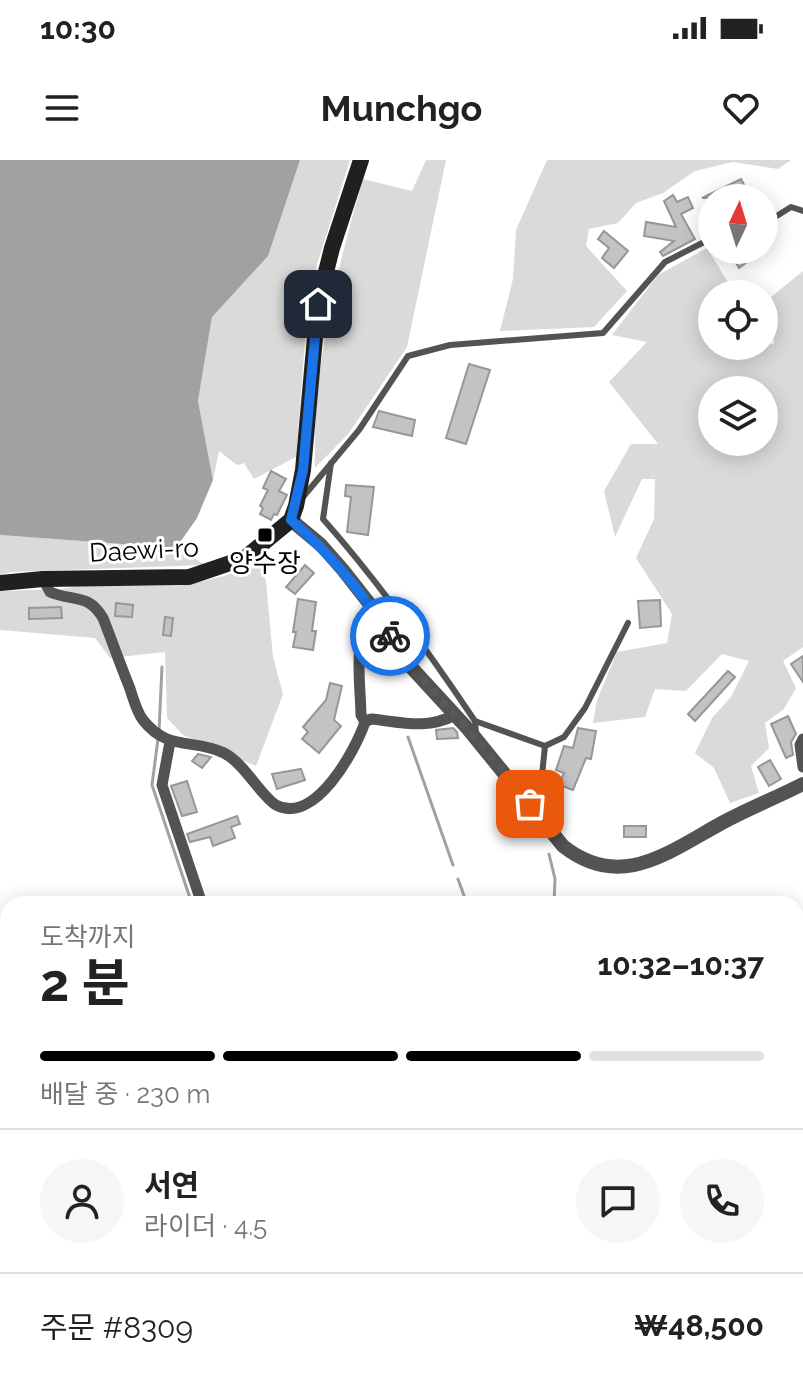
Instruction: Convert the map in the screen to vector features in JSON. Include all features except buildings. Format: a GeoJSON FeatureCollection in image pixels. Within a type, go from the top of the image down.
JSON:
{"type":"FeatureCollection","features":[{"type":"Feature","properties":{"kind":"main road"},"geometry":{"type":"LineString","coordinates":[[293,513],[303,470],[318,304],[332,248],[361,160]]}},
{"type":"Feature","properties":{"kind":"main road","name":"Daewi-ro"},"geometry":{"type":"LineString","coordinates":[[0,583],[43,579],[189,577],[245,558],[293,513]]}},
{"type":"Feature","properties":{"kind":"street"},"geometry":{"type":"LineString","coordinates":[[293,513],[372,607],[410,666],[455,715],[563,846],[576,856],[592,864],[624,868],[656,860],[723,822],[803,784]]}},
{"type":"Feature","properties":{"kind":"street"},"geometry":{"type":"LineString","coordinates":[[43,579],[50,592],[66,598],[80,597],[95,604],[141,719],[163,736],[225,754],[238,763],[276,805],[291,807],[319,796],[347,762],[365,722],[371,719],[424,726],[455,715]]}},
{"type":"Feature","properties":{"kind":"street"},"geometry":{"type":"LineString","coordinates":[[365,722],[361,715],[357,663],[363,627],[372,607]]}},
{"type":"Feature","properties":{"kind":"street"},"geometry":{"type":"LineString","coordinates":[[163,736],[162,785],[199,896]]}},
{"type":"Feature","properties":{"kind":"street"},"geometry":{"type":"LineString","coordinates":[[803,739],[800,745],[803,767]]}},
{"type":"Feature","properties":{"kind":"lane"},"geometry":{"type":"LineString","coordinates":[[778,215],[791,207],[803,211]]}},
{"type":"Feature","properties":{"kind":"lane"},"geometry":{"type":"LineString","coordinates":[[293,513],[359,430],[408,356],[450,345],[603,333],[665,262],[698,245]]}},
{"type":"Feature","properties":{"kind":"lane"},"geometry":{"type":"LineString","coordinates":[[332,461],[323,519],[417,634],[475,721],[476,740]]}},
{"type":"Feature","properties":{"kind":"lane"},"geometry":{"type":"LineString","coordinates":[[475,721],[545,746],[564,737],[585,708],[628,623]]}},
{"type":"Feature","properties":{"kind":"lane"},"geometry":{"type":"LineString","coordinates":[[544,820],[541,785],[545,746]]}},
{"type":"Feature","properties":{"kind":"shaded area"},"geometry":{"type":"Polygon","coordinates":[[[0,160],[300,160],[268,256],[212,317],[198,401],[213,480],[197,518],[176,548],[0,535],[0,160]]]}},
{"type":"Feature","properties":{"kind":"shaded area"},"geometry":{"type":"Polygon","coordinates":[[[300,160],[350,160],[309,290],[296,457],[254,479],[244,463],[237,465],[219,451],[213,480],[198,401],[212,316],[268,256],[300,160]]]}},
{"type":"Feature","properties":{"kind":"shaded area"},"geometry":{"type":"Polygon","coordinates":[[[426,160],[446,160],[407,347],[349,433],[315,468],[317,395],[322,358],[344,250],[363,179],[412,191],[426,160]]]}},
{"type":"Feature","properties":{"kind":"shaded area"},"geometry":{"type":"Polygon","coordinates":[[[547,160],[791,160],[778,169],[733,162],[695,171],[663,193],[636,203],[618,223],[589,229],[586,246],[627,291],[594,327],[500,331],[513,279],[516,230],[547,160]]]}},
{"type":"Feature","properties":{"kind":"shaded area"},"geometry":{"type":"Polygon","coordinates":[[[698,253],[698,264],[717,264],[727,280],[698,280],[698,360],[778,360],[778,291],[803,271],[803,647],[783,661],[796,688],[784,709],[765,723],[769,748],[751,766],[759,793],[730,803],[714,768],[695,753],[712,718],[731,697],[749,661],[722,654],[686,691],[655,689],[645,717],[593,723],[597,700],[617,652],[667,643],[672,614],[636,558],[654,519],[655,479],[642,479],[615,537],[604,491],[631,444],[658,444],[609,382],[647,342],[612,335],[658,275],[698,253]]]}},
{"type":"Feature","properties":{"kind":"shaded area"},"geometry":{"type":"Polygon","coordinates":[[[0,535],[176,548],[206,565],[12,572],[0,575],[0,535]]]}},
{"type":"Feature","properties":{"kind":"shaded area"},"geometry":{"type":"Polygon","coordinates":[[[260,563],[266,581],[273,657],[283,694],[256,766],[183,735],[167,718],[165,652],[110,658],[95,638],[0,630],[0,591],[79,586],[181,586],[224,576],[260,563]]]}},
{"type":"Feature","properties":{"kind":"waterway"},"geometry":{"type":"LineString","coordinates":[[159,731],[162,667]]}},
{"type":"Feature","properties":{"kind":"waterway"},"geometry":{"type":"LineString","coordinates":[[408,737],[453,865]]}},
{"type":"Feature","properties":{"kind":"waterway"},"geometry":{"type":"LineString","coordinates":[[158,739],[152,785],[189,896]]}},
{"type":"Feature","properties":{"kind":"waterway"},"geometry":{"type":"LineString","coordinates":[[549,854],[555,879],[554,896]]}},
{"type":"Feature","properties":{"kind":"waterway"},"geometry":{"type":"LineString","coordinates":[[458,879],[464,896]]}},
{"type":"Feature","properties":{"kind":"way so far"},"geometry":{"type":"LineString","coordinates":[[390,636],[410,666],[468,729],[530,804]]}},
{"type":"Feature","properties":{"kind":"place","name":"양수장"},"geometry":{"type":"Point","coordinates":[265,535]}},
{"type":"Feature","properties":{"kind":"route"},"geometry":{"type":"LineString","coordinates":[[318,304],[303,470],[291,520],[321,545],[343,570],[390,636]]}}]}
